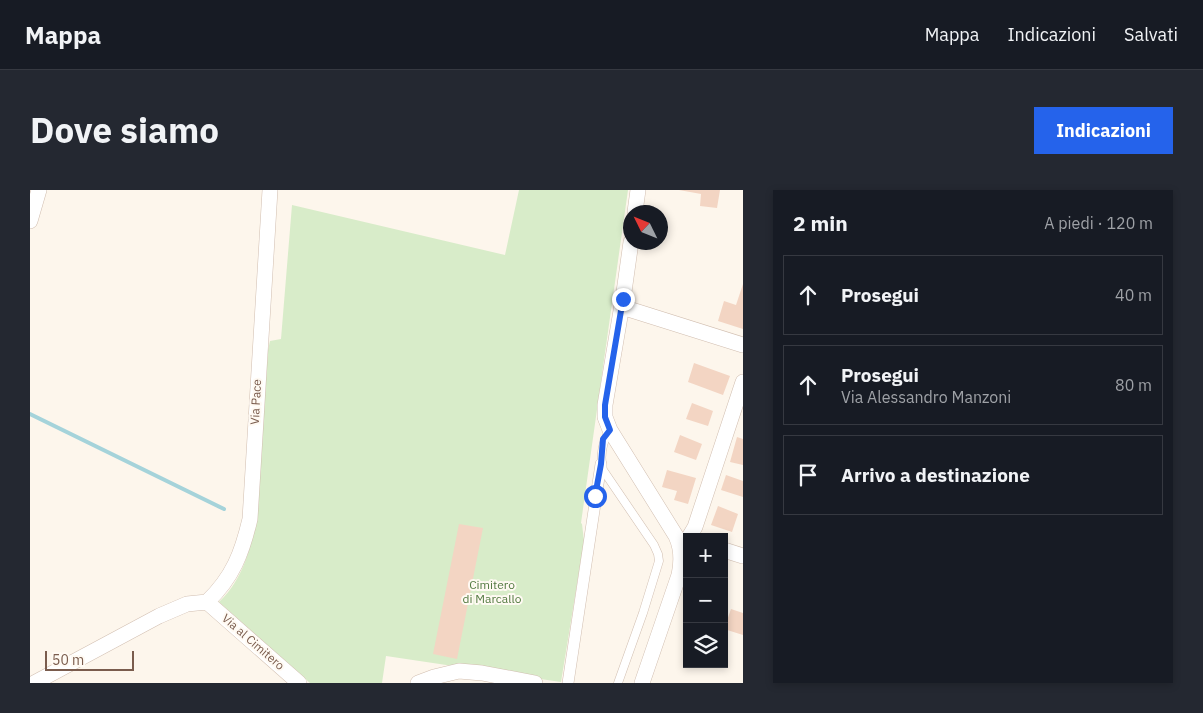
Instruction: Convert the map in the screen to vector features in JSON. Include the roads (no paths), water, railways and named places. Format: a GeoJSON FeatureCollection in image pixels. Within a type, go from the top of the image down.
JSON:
{"type":"FeatureCollection","features":[{"type":"Feature","properties":{"kind":"street"},"geometry":{"type":"LineString","coordinates":[[30,221],[39,190]]}},
{"type":"Feature","properties":{"kind":"street","name":"Via Pace"},"geometry":{"type":"LineString","coordinates":[[207,602],[218,592],[232,574],[244,547],[250,519],[270,190]]}},
{"type":"Feature","properties":{"kind":"street"},"geometry":{"type":"LineString","coordinates":[[636,205],[638,190]]}},
{"type":"Feature","properties":{"kind":"street"},"geometry":{"type":"LineString","coordinates":[[630,250],[605,405],[605,417],[610,430],[676,536],[683,537]]}},
{"type":"Feature","properties":{"kind":"street"},"geometry":{"type":"LineString","coordinates":[[622,307],[743,345]]}},
{"type":"Feature","properties":{"kind":"street"},"geometry":{"type":"LineString","coordinates":[[690,533],[743,382]]}},
{"type":"Feature","properties":{"kind":"street"},"geometry":{"type":"LineString","coordinates":[[568,683],[601,464]]}},
{"type":"Feature","properties":{"kind":"street"},"geometry":{"type":"LineString","coordinates":[[728,551],[743,556]]}},
{"type":"Feature","properties":{"kind":"street"},"geometry":{"type":"LineString","coordinates":[[642,683],[680,575],[683,561]]}},
{"type":"Feature","properties":{"kind":"street"},"geometry":{"type":"LineString","coordinates":[[34,683],[158,616],[187,604],[207,602]]}},
{"type":"Feature","properties":{"kind":"street","name":"Via al Cimitero"},"geometry":{"type":"LineString","coordinates":[[207,602],[299,683]]}},
{"type":"Feature","properties":{"kind":"street"},"geometry":{"type":"LineString","coordinates":[[418,683],[459,671],[482,673],[499,680],[535,683]]}},
{"type":"Feature","properties":{"kind":"lane"},"geometry":{"type":"LineString","coordinates":[[610,430],[603,439],[601,464],[603,470],[654,545],[659,561],[618,683]]}},
{"type":"Feature","properties":{"kind":"waterway"},"geometry":{"type":"LineString","coordinates":[[30,414],[224,509]]}},
{"type":"Feature","properties":{"kind":"park label","name":"Cimitero di Marcallo"},"geometry":{"type":"Point","coordinates":[492,592]}}]}
